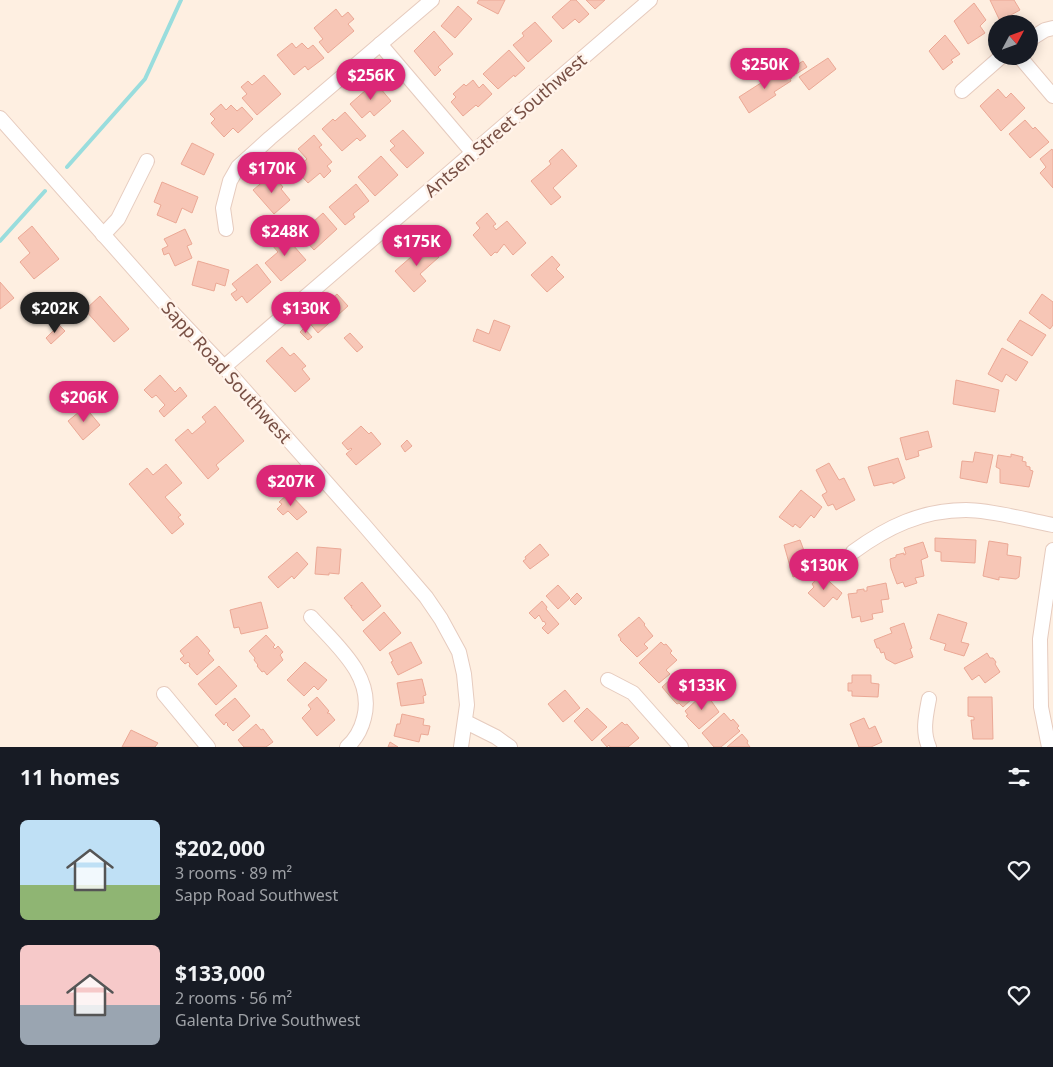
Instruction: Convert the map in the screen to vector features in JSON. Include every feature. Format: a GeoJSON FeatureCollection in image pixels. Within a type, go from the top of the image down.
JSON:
{"type":"FeatureCollection","features":[{"type":"Feature","properties":{"kind":"street"},"geometry":{"type":"LineString","coordinates":[[226,229],[223,208],[230,181],[238,167],[432,0]]}},
{"type":"Feature","properties":{"kind":"street","name":"Antsen Street Southwest"},"geometry":{"type":"LineString","coordinates":[[224,368],[650,0]]}},
{"type":"Feature","properties":{"kind":"street"},"geometry":{"type":"LineString","coordinates":[[1038,34],[1053,28]]}},
{"type":"Feature","properties":{"kind":"street"},"geometry":{"type":"LineString","coordinates":[[380,44],[472,153]]}},
{"type":"Feature","properties":{"kind":"street"},"geometry":{"type":"LineString","coordinates":[[962,91],[992,65]]}},
{"type":"Feature","properties":{"kind":"street"},"geometry":{"type":"LineString","coordinates":[[1027,65],[1053,96]]}},
{"type":"Feature","properties":{"kind":"street","name":"Sapp Road Southwest"},"geometry":{"type":"LineString","coordinates":[[0,118],[364,525],[426,598],[441,619],[459,652],[464,674],[467,705],[461,747]]}},
{"type":"Feature","properties":{"kind":"street"},"geometry":{"type":"LineString","coordinates":[[103,235],[118,219],[147,161]]}},
{"type":"Feature","properties":{"kind":"street"},"geometry":{"type":"LineString","coordinates":[[853,552],[874,536],[894,526],[917,517],[942,512],[967,510],[1053,525]]}},
{"type":"Feature","properties":{"kind":"street"},"geometry":{"type":"LineString","coordinates":[[1049,747],[1042,707],[1040,639],[1053,550]]}},
{"type":"Feature","properties":{"kind":"street"},"geometry":{"type":"LineString","coordinates":[[311,617],[354,665],[366,692],[366,713],[362,727],[347,747]]}},
{"type":"Feature","properties":{"kind":"street"},"geometry":{"type":"LineString","coordinates":[[608,680],[633,693],[681,747]]}},
{"type":"Feature","properties":{"kind":"street"},"geometry":{"type":"LineString","coordinates":[[164,694],[208,747]]}},
{"type":"Feature","properties":{"kind":"street"},"geometry":{"type":"LineString","coordinates":[[929,699],[925,719],[925,738],[929,747]]}},
{"type":"Feature","properties":{"kind":"street"},"geometry":{"type":"LineString","coordinates":[[466,722],[496,737],[510,747]]}},
{"type":"Feature","properties":{"kind":"building"},"geometry":{"type":"Polygon","coordinates":[[[479,0],[505,0],[498,14],[477,3],[479,0]]]}},
{"type":"Feature","properties":{"kind":"building"},"geometry":{"type":"Polygon","coordinates":[[[571,0],[576,0],[589,14],[579,23],[575,19],[563,29],[552,17],[571,0]]]}},
{"type":"Feature","properties":{"kind":"building"},"geometry":{"type":"Polygon","coordinates":[[[586,0],[605,0],[595,9],[586,0]]]}},
{"type":"Feature","properties":{"kind":"building"},"geometry":{"type":"Polygon","coordinates":[[[990,0],[1014,0],[1020,10],[1011,15],[997,15],[990,0]]]}},
{"type":"Feature","properties":{"kind":"building"},"geometry":{"type":"Polygon","coordinates":[[[974,3],[986,20],[980,26],[985,33],[968,44],[954,21],[974,3]]]}},
{"type":"Feature","properties":{"kind":"building"},"geometry":{"type":"Polygon","coordinates":[[[458,6],[472,19],[455,38],[441,26],[458,6]]]}},
{"type":"Feature","properties":{"kind":"building"},"geometry":{"type":"Polygon","coordinates":[[[336,9],[342,17],[348,12],[354,19],[348,24],[354,31],[328,53],[319,42],[323,39],[314,28],[336,9]]]}},
{"type":"Feature","properties":{"kind":"building"},"geometry":{"type":"Polygon","coordinates":[[[535,22],[552,41],[528,62],[513,45],[524,36],[522,33],[535,22]]]}},
{"type":"Feature","properties":{"kind":"building"},"geometry":{"type":"Polygon","coordinates":[[[434,31],[453,54],[438,67],[441,70],[435,76],[414,51],[434,31]]]}},
{"type":"Feature","properties":{"kind":"building"},"geometry":{"type":"Polygon","coordinates":[[[945,35],[960,54],[951,60],[953,62],[943,70],[929,51],[945,35]]]}},
{"type":"Feature","properties":{"kind":"building"},"geometry":{"type":"Polygon","coordinates":[[[292,43],[296,48],[302,43],[308,49],[313,45],[324,58],[308,70],[305,66],[294,75],[277,55],[292,43]]]}},
{"type":"Feature","properties":{"kind":"building"},"geometry":{"type":"Polygon","coordinates":[[[509,50],[525,68],[498,89],[483,74],[509,50]]]}},
{"type":"Feature","properties":{"kind":"building"},"geometry":{"type":"Polygon","coordinates":[[[828,58],[836,69],[809,90],[799,77],[828,58]]]}},
{"type":"Feature","properties":{"kind":"building"},"geometry":{"type":"Polygon","coordinates":[[[803,61],[807,67],[796,74],[792,68],[803,61]]]}},
{"type":"Feature","properties":{"kind":"building"},"geometry":{"type":"Polygon","coordinates":[[[786,67],[792,78],[790,79],[791,81],[774,92],[776,95],[749,113],[739,97],[786,67]]]}},
{"type":"Feature","properties":{"kind":"building"},"geometry":{"type":"Polygon","coordinates":[[[264,75],[281,94],[257,115],[242,98],[247,94],[241,87],[248,81],[252,85],[264,75]]]}},
{"type":"Feature","properties":{"kind":"building"},"geometry":{"type":"Polygon","coordinates":[[[473,80],[479,88],[483,84],[492,94],[478,107],[476,105],[463,116],[451,102],[456,97],[453,94],[464,84],[466,86],[473,80]]]}},
{"type":"Feature","properties":{"kind":"building"},"geometry":{"type":"Polygon","coordinates":[[[375,82],[391,101],[374,116],[370,111],[362,118],[350,104],[375,82]]]}},
{"type":"Feature","properties":{"kind":"building"},"geometry":{"type":"Polygon","coordinates":[[[998,89],[1006,98],[1011,93],[1025,108],[1001,131],[980,106],[998,89]]]}},
{"type":"Feature","properties":{"kind":"building"},"geometry":{"type":"Polygon","coordinates":[[[221,104],[226,110],[231,105],[237,111],[242,107],[253,119],[238,133],[233,128],[224,137],[211,123],[215,119],[210,114],[221,104]]]}},
{"type":"Feature","properties":{"kind":"building"},"geometry":{"type":"Polygon","coordinates":[[[345,112],[366,136],[360,141],[357,138],[342,151],[322,129],[333,119],[335,121],[345,112]]]}},
{"type":"Feature","properties":{"kind":"building"},"geometry":{"type":"Polygon","coordinates":[[[1025,120],[1033,129],[1035,127],[1049,142],[1030,158],[1009,134],[1025,120]]]}},
{"type":"Feature","properties":{"kind":"building"},"geometry":{"type":"Polygon","coordinates":[[[403,130],[424,153],[407,168],[390,150],[395,146],[390,141],[403,130]]]}},
{"type":"Feature","properties":{"kind":"building"},"geometry":{"type":"Polygon","coordinates":[[[314,135],[322,145],[319,147],[332,162],[327,166],[331,171],[324,178],[320,173],[308,183],[295,169],[307,159],[298,149],[314,135]]]}},
{"type":"Feature","properties":{"kind":"building"},"geometry":{"type":"Polygon","coordinates":[[[192,143],[214,154],[204,175],[181,164],[192,143]]]}},
{"type":"Feature","properties":{"kind":"building"},"geometry":{"type":"Polygon","coordinates":[[[562,149],[577,166],[553,188],[561,197],[551,205],[531,181],[551,164],[549,161],[562,149]]]}},
{"type":"Feature","properties":{"kind":"building"},"geometry":{"type":"Polygon","coordinates":[[[1052,149],[1053,188],[1040,173],[1046,167],[1040,159],[1052,149]]]}},
{"type":"Feature","properties":{"kind":"building"},"geometry":{"type":"Polygon","coordinates":[[[381,156],[398,175],[375,196],[358,177],[381,156]]]}},
{"type":"Feature","properties":{"kind":"building"},"geometry":{"type":"Polygon","coordinates":[[[272,174],[283,187],[281,189],[290,200],[274,214],[253,190],[272,174]]]}},
{"type":"Feature","properties":{"kind":"building"},"geometry":{"type":"Polygon","coordinates":[[[162,182],[198,197],[192,213],[182,208],[176,223],[157,215],[161,205],[154,202],[162,182]]]}},
{"type":"Feature","properties":{"kind":"building"},"geometry":{"type":"Polygon","coordinates":[[[356,184],[369,201],[353,214],[355,217],[345,225],[329,207],[356,184]]]}},
{"type":"Feature","properties":{"kind":"building"},"geometry":{"type":"Polygon","coordinates":[[[323,213],[337,229],[314,250],[297,231],[310,220],[313,222],[323,213]]]}},
{"type":"Feature","properties":{"kind":"building"},"geometry":{"type":"Polygon","coordinates":[[[487,213],[496,224],[493,226],[496,230],[507,221],[526,243],[513,255],[504,244],[497,253],[495,252],[491,256],[473,235],[480,228],[476,223],[487,213]]]}},
{"type":"Feature","properties":{"kind":"building"},"geometry":{"type":"Polygon","coordinates":[[[32,226],[59,259],[34,279],[20,262],[30,253],[18,238],[32,226]]]}},
{"type":"Feature","properties":{"kind":"building"},"geometry":{"type":"Polygon","coordinates":[[[185,229],[192,244],[187,246],[192,258],[175,266],[169,253],[164,255],[162,249],[168,246],[164,239],[185,229]]]}},
{"type":"Feature","properties":{"kind":"building"},"geometry":{"type":"Polygon","coordinates":[[[287,232],[296,243],[293,245],[306,260],[281,281],[265,263],[278,252],[272,245],[287,232]]]}},
{"type":"Feature","properties":{"kind":"building"},"geometry":{"type":"Polygon","coordinates":[[[427,243],[439,257],[420,274],[426,281],[414,292],[395,271],[427,243]]]}},
{"type":"Feature","properties":{"kind":"building"},"geometry":{"type":"Polygon","coordinates":[[[552,256],[560,265],[556,269],[564,277],[547,292],[531,275],[552,256]]]}},
{"type":"Feature","properties":{"kind":"building"},"geometry":{"type":"Polygon","coordinates":[[[198,261],[229,270],[225,286],[216,283],[214,291],[192,285],[198,261]]]}},
{"type":"Feature","properties":{"kind":"building"},"geometry":{"type":"Polygon","coordinates":[[[257,264],[271,282],[247,303],[242,296],[236,301],[231,294],[237,290],[232,284],[257,264]]]}},
{"type":"Feature","properties":{"kind":"building"},"geometry":{"type":"Polygon","coordinates":[[[0,282],[14,298],[0,309],[0,282]]]}},
{"type":"Feature","properties":{"kind":"building"},"geometry":{"type":"Polygon","coordinates":[[[337,294],[348,306],[318,333],[307,320],[337,294]]]}},
{"type":"Feature","properties":{"kind":"building"},"geometry":{"type":"Polygon","coordinates":[[[1042,294],[1053,302],[1053,325],[1050,329],[1029,313],[1042,294]]]}},
{"type":"Feature","properties":{"kind":"building"},"geometry":{"type":"Polygon","coordinates":[[[100,296],[129,329],[114,342],[85,310],[100,296]]]}},
{"type":"Feature","properties":{"kind":"building"},"geometry":{"type":"Polygon","coordinates":[[[494,320],[510,326],[500,351],[473,341],[477,329],[489,334],[494,320]]]}},
{"type":"Feature","properties":{"kind":"building"},"geometry":{"type":"Polygon","coordinates":[[[1020,320],[1046,335],[1032,356],[1007,340],[1020,320]]]}},
{"type":"Feature","properties":{"kind":"building"},"geometry":{"type":"Polygon","coordinates":[[[59,325],[65,331],[51,344],[46,338],[59,325]]]}},
{"type":"Feature","properties":{"kind":"building"},"geometry":{"type":"Polygon","coordinates":[[[304,328],[312,337],[308,340],[300,332],[304,328]]]}},
{"type":"Feature","properties":{"kind":"building"},"geometry":{"type":"Polygon","coordinates":[[[350,333],[363,347],[357,352],[344,338],[350,333]]]}},
{"type":"Feature","properties":{"kind":"building"},"geometry":{"type":"Polygon","coordinates":[[[282,347],[290,356],[294,353],[306,366],[302,369],[310,379],[295,392],[266,361],[282,347]]]}},
{"type":"Feature","properties":{"kind":"building"},"geometry":{"type":"Polygon","coordinates":[[[1002,348],[1028,362],[1016,381],[1006,374],[1002,382],[988,374],[1002,348]]]}},
{"type":"Feature","properties":{"kind":"building"},"geometry":{"type":"Polygon","coordinates":[[[160,375],[175,392],[180,387],[187,396],[164,417],[159,411],[165,405],[156,395],[152,398],[144,390],[160,375]]]}},
{"type":"Feature","properties":{"kind":"building"},"geometry":{"type":"Polygon","coordinates":[[[956,380],[999,390],[995,412],[953,404],[956,380]]]}},
{"type":"Feature","properties":{"kind":"building"},"geometry":{"type":"Polygon","coordinates":[[[215,406],[244,441],[216,465],[219,469],[208,479],[175,440],[188,429],[192,434],[206,422],[202,417],[215,406]]]}},
{"type":"Feature","properties":{"kind":"building"},"geometry":{"type":"Polygon","coordinates":[[[85,407],[100,425],[83,440],[68,421],[85,407]]]}},
{"type":"Feature","properties":{"kind":"building"},"geometry":{"type":"Polygon","coordinates":[[[361,426],[369,434],[371,432],[381,444],[356,465],[346,454],[352,449],[348,450],[342,443],[361,426]]]}},
{"type":"Feature","properties":{"kind":"building"},"geometry":{"type":"Polygon","coordinates":[[[928,431],[932,447],[918,451],[919,456],[906,460],[900,438],[928,431]]]}},
{"type":"Feature","properties":{"kind":"building"},"geometry":{"type":"Polygon","coordinates":[[[407,440],[412,446],[405,452],[401,446],[407,440]]]}},
{"type":"Feature","properties":{"kind":"building"},"geometry":{"type":"Polygon","coordinates":[[[975,452],[993,455],[987,483],[960,478],[962,461],[973,462],[975,452]]]}},
{"type":"Feature","properties":{"kind":"building"},"geometry":{"type":"Polygon","coordinates":[[[1011,454],[1023,457],[1022,461],[1026,462],[1026,466],[1030,467],[1030,470],[1033,471],[1029,487],[1000,483],[1000,469],[996,467],[998,455],[1011,457],[1011,454]]]}},
{"type":"Feature","properties":{"kind":"building"},"geometry":{"type":"Polygon","coordinates":[[[898,458],[905,478],[893,484],[893,482],[874,486],[868,467],[898,458]]]}},
{"type":"Feature","properties":{"kind":"building"},"geometry":{"type":"Polygon","coordinates":[[[829,463],[839,480],[844,478],[855,500],[836,510],[833,504],[828,506],[822,495],[827,492],[816,470],[829,463]]]}},
{"type":"Feature","properties":{"kind":"building"},"geometry":{"type":"Polygon","coordinates":[[[166,464],[182,483],[165,497],[181,515],[178,517],[184,524],[172,534],[129,484],[147,468],[153,475],[166,464]]]}},
{"type":"Feature","properties":{"kind":"building"},"geometry":{"type":"Polygon","coordinates":[[[801,490],[822,507],[814,518],[811,515],[800,528],[795,524],[793,527],[779,517],[801,490]]]}},
{"type":"Feature","properties":{"kind":"building"},"geometry":{"type":"Polygon","coordinates":[[[289,493],[307,512],[297,520],[288,511],[283,515],[277,509],[282,504],[279,502],[289,493]]]}},
{"type":"Feature","properties":{"kind":"building"},"geometry":{"type":"Polygon","coordinates":[[[935,538],[976,540],[975,563],[941,561],[941,552],[935,551],[935,538]]]}},
{"type":"Feature","properties":{"kind":"building"},"geometry":{"type":"Polygon","coordinates":[[[800,540],[806,556],[813,554],[818,569],[793,577],[784,545],[800,540]]]}},
{"type":"Feature","properties":{"kind":"building"},"geometry":{"type":"Polygon","coordinates":[[[989,541],[1008,544],[1007,555],[1021,557],[1019,577],[1016,579],[999,577],[999,580],[983,576],[989,541]]]}},
{"type":"Feature","properties":{"kind":"building"},"geometry":{"type":"Polygon","coordinates":[[[923,542],[928,557],[921,560],[924,576],[915,578],[917,583],[905,587],[903,582],[897,584],[890,559],[896,557],[896,555],[906,554],[904,548],[923,542]]]}},
{"type":"Feature","properties":{"kind":"building"},"geometry":{"type":"Polygon","coordinates":[[[540,544],[549,555],[530,569],[523,561],[540,544]]]}},
{"type":"Feature","properties":{"kind":"building"},"geometry":{"type":"Polygon","coordinates":[[[317,547],[341,549],[339,574],[315,574],[317,547]]]}},
{"type":"Feature","properties":{"kind":"building"},"geometry":{"type":"Polygon","coordinates":[[[297,552],[308,564],[294,579],[292,576],[278,588],[268,577],[297,552]]]}},
{"type":"Feature","properties":{"kind":"building"},"geometry":{"type":"Polygon","coordinates":[[[821,574],[842,593],[837,600],[833,597],[824,607],[808,593],[814,587],[812,584],[821,574]]]}},
{"type":"Feature","properties":{"kind":"building"},"geometry":{"type":"Polygon","coordinates":[[[362,582],[381,606],[363,621],[351,607],[352,605],[344,598],[362,582]]]}},
{"type":"Feature","properties":{"kind":"building"},"geometry":{"type":"Polygon","coordinates":[[[886,583],[889,599],[881,600],[883,612],[872,614],[873,619],[861,622],[860,616],[852,618],[848,594],[857,593],[857,590],[864,589],[864,591],[867,591],[867,587],[886,583]]]}},
{"type":"Feature","properties":{"kind":"building"},"geometry":{"type":"Polygon","coordinates":[[[558,585],[570,598],[558,609],[546,596],[558,585]]]}},
{"type":"Feature","properties":{"kind":"building"},"geometry":{"type":"Polygon","coordinates":[[[577,593],[582,598],[575,605],[570,600],[577,593]]]}},
{"type":"Feature","properties":{"kind":"building"},"geometry":{"type":"Polygon","coordinates":[[[542,601],[547,607],[546,609],[559,624],[548,634],[542,628],[546,624],[539,615],[535,619],[529,613],[542,601]]]}},
{"type":"Feature","properties":{"kind":"building"},"geometry":{"type":"Polygon","coordinates":[[[261,602],[268,628],[241,634],[239,627],[234,628],[230,610],[261,602]]]}},
{"type":"Feature","properties":{"kind":"building"},"geometry":{"type":"Polygon","coordinates":[[[384,612],[401,633],[380,651],[363,631],[384,612]]]}},
{"type":"Feature","properties":{"kind":"building"},"geometry":{"type":"Polygon","coordinates":[[[938,614],[967,623],[961,642],[969,644],[964,656],[944,650],[946,644],[930,639],[938,614]]]}},
{"type":"Feature","properties":{"kind":"building"},"geometry":{"type":"Polygon","coordinates":[[[639,617],[653,636],[644,644],[648,648],[637,657],[620,640],[618,635],[639,617]]]}},
{"type":"Feature","properties":{"kind":"building"},"geometry":{"type":"Polygon","coordinates":[[[904,623],[913,657],[895,664],[886,659],[884,652],[881,653],[874,640],[892,633],[890,628],[904,623]]]}},
{"type":"Feature","properties":{"kind":"building"},"geometry":{"type":"Polygon","coordinates":[[[266,635],[275,645],[273,647],[275,649],[278,646],[283,652],[280,655],[283,660],[267,675],[257,666],[255,658],[249,651],[266,635]]]}},
{"type":"Feature","properties":{"kind":"building"},"geometry":{"type":"Polygon","coordinates":[[[197,636],[210,651],[208,653],[214,660],[197,675],[188,662],[185,664],[180,659],[184,656],[180,651],[197,636]]]}},
{"type":"Feature","properties":{"kind":"building"},"geometry":{"type":"Polygon","coordinates":[[[411,642],[422,663],[398,675],[391,662],[393,661],[389,653],[411,642]]]}},
{"type":"Feature","properties":{"kind":"building"},"geometry":{"type":"Polygon","coordinates":[[[661,642],[664,645],[666,644],[672,651],[670,653],[677,660],[666,670],[670,674],[659,683],[639,663],[661,642]]]}},
{"type":"Feature","properties":{"kind":"building"},"geometry":{"type":"Polygon","coordinates":[[[987,653],[996,662],[995,664],[1000,672],[985,683],[979,675],[972,680],[964,668],[987,653]]]}},
{"type":"Feature","properties":{"kind":"building"},"geometry":{"type":"Polygon","coordinates":[[[305,662],[327,680],[318,690],[314,686],[304,696],[287,680],[305,662]]]}},
{"type":"Feature","properties":{"kind":"building"},"geometry":{"type":"Polygon","coordinates":[[[219,666],[237,686],[216,705],[198,684],[219,666]]]}},
{"type":"Feature","properties":{"kind":"building"},"geometry":{"type":"Polygon","coordinates":[[[687,671],[703,689],[683,707],[679,703],[677,704],[662,687],[673,677],[677,681],[687,671]]]}},
{"type":"Feature","properties":{"kind":"building"},"geometry":{"type":"Polygon","coordinates":[[[852,675],[871,675],[871,683],[879,684],[878,697],[852,696],[852,691],[848,691],[848,683],[852,683],[852,675]]]}},
{"type":"Feature","properties":{"kind":"building"},"geometry":{"type":"Polygon","coordinates":[[[422,679],[426,695],[423,696],[424,703],[401,706],[397,683],[422,679]]]}},
{"type":"Feature","properties":{"kind":"building"},"geometry":{"type":"Polygon","coordinates":[[[565,690],[580,708],[563,722],[548,704],[565,690]]]}},
{"type":"Feature","properties":{"kind":"building"},"geometry":{"type":"Polygon","coordinates":[[[705,692],[719,712],[699,729],[686,716],[688,715],[685,711],[705,692]]]}},
{"type":"Feature","properties":{"kind":"building"},"geometry":{"type":"Polygon","coordinates":[[[317,697],[329,711],[327,713],[335,720],[317,736],[302,718],[311,709],[308,705],[317,697]]]}},
{"type":"Feature","properties":{"kind":"building"},"geometry":{"type":"Polygon","coordinates":[[[968,697],[992,697],[993,739],[973,739],[971,720],[974,720],[974,717],[968,716],[968,697]]]}},
{"type":"Feature","properties":{"kind":"building"},"geometry":{"type":"Polygon","coordinates":[[[235,698],[250,716],[233,731],[226,722],[224,725],[215,715],[235,698]]]}},
{"type":"Feature","properties":{"kind":"building"},"geometry":{"type":"Polygon","coordinates":[[[587,708],[607,727],[592,741],[574,721],[587,708]]]}},
{"type":"Feature","properties":{"kind":"building"},"geometry":{"type":"Polygon","coordinates":[[[724,713],[731,721],[733,719],[739,726],[737,728],[740,731],[721,747],[714,747],[702,733],[724,713]]]}},
{"type":"Feature","properties":{"kind":"building"},"geometry":{"type":"Polygon","coordinates":[[[402,714],[424,719],[423,725],[430,726],[428,735],[421,734],[419,742],[394,736],[397,724],[400,724],[402,714]]]}},
{"type":"Feature","properties":{"kind":"building"},"geometry":{"type":"Polygon","coordinates":[[[864,718],[869,729],[875,726],[882,742],[871,747],[859,747],[850,724],[864,718]]]}},
{"type":"Feature","properties":{"kind":"building"},"geometry":{"type":"Polygon","coordinates":[[[622,722],[625,725],[627,724],[639,738],[628,747],[610,747],[609,745],[607,747],[601,740],[622,722]]]}},
{"type":"Feature","properties":{"kind":"building"},"geometry":{"type":"Polygon","coordinates":[[[256,724],[261,730],[263,729],[273,742],[266,747],[244,747],[238,740],[256,724]]]}},
{"type":"Feature","properties":{"kind":"building"},"geometry":{"type":"Polygon","coordinates":[[[131,730],[158,743],[155,747],[122,747],[131,730]]]}},
{"type":"Feature","properties":{"kind":"building"},"geometry":{"type":"Polygon","coordinates":[[[742,734],[750,747],[727,747],[742,734]]]}},
{"type":"Feature","properties":{"kind":"building"},"geometry":{"type":"Polygon","coordinates":[[[390,742],[398,747],[388,747],[390,742]]]}},
{"type":"Feature","properties":{"kind":"waterway"},"geometry":{"type":"LineString","coordinates":[[67,167],[145,79],[181,0]]}},
{"type":"Feature","properties":{"kind":"waterway"},"geometry":{"type":"LineString","coordinates":[[0,241],[45,191]]}}]}
